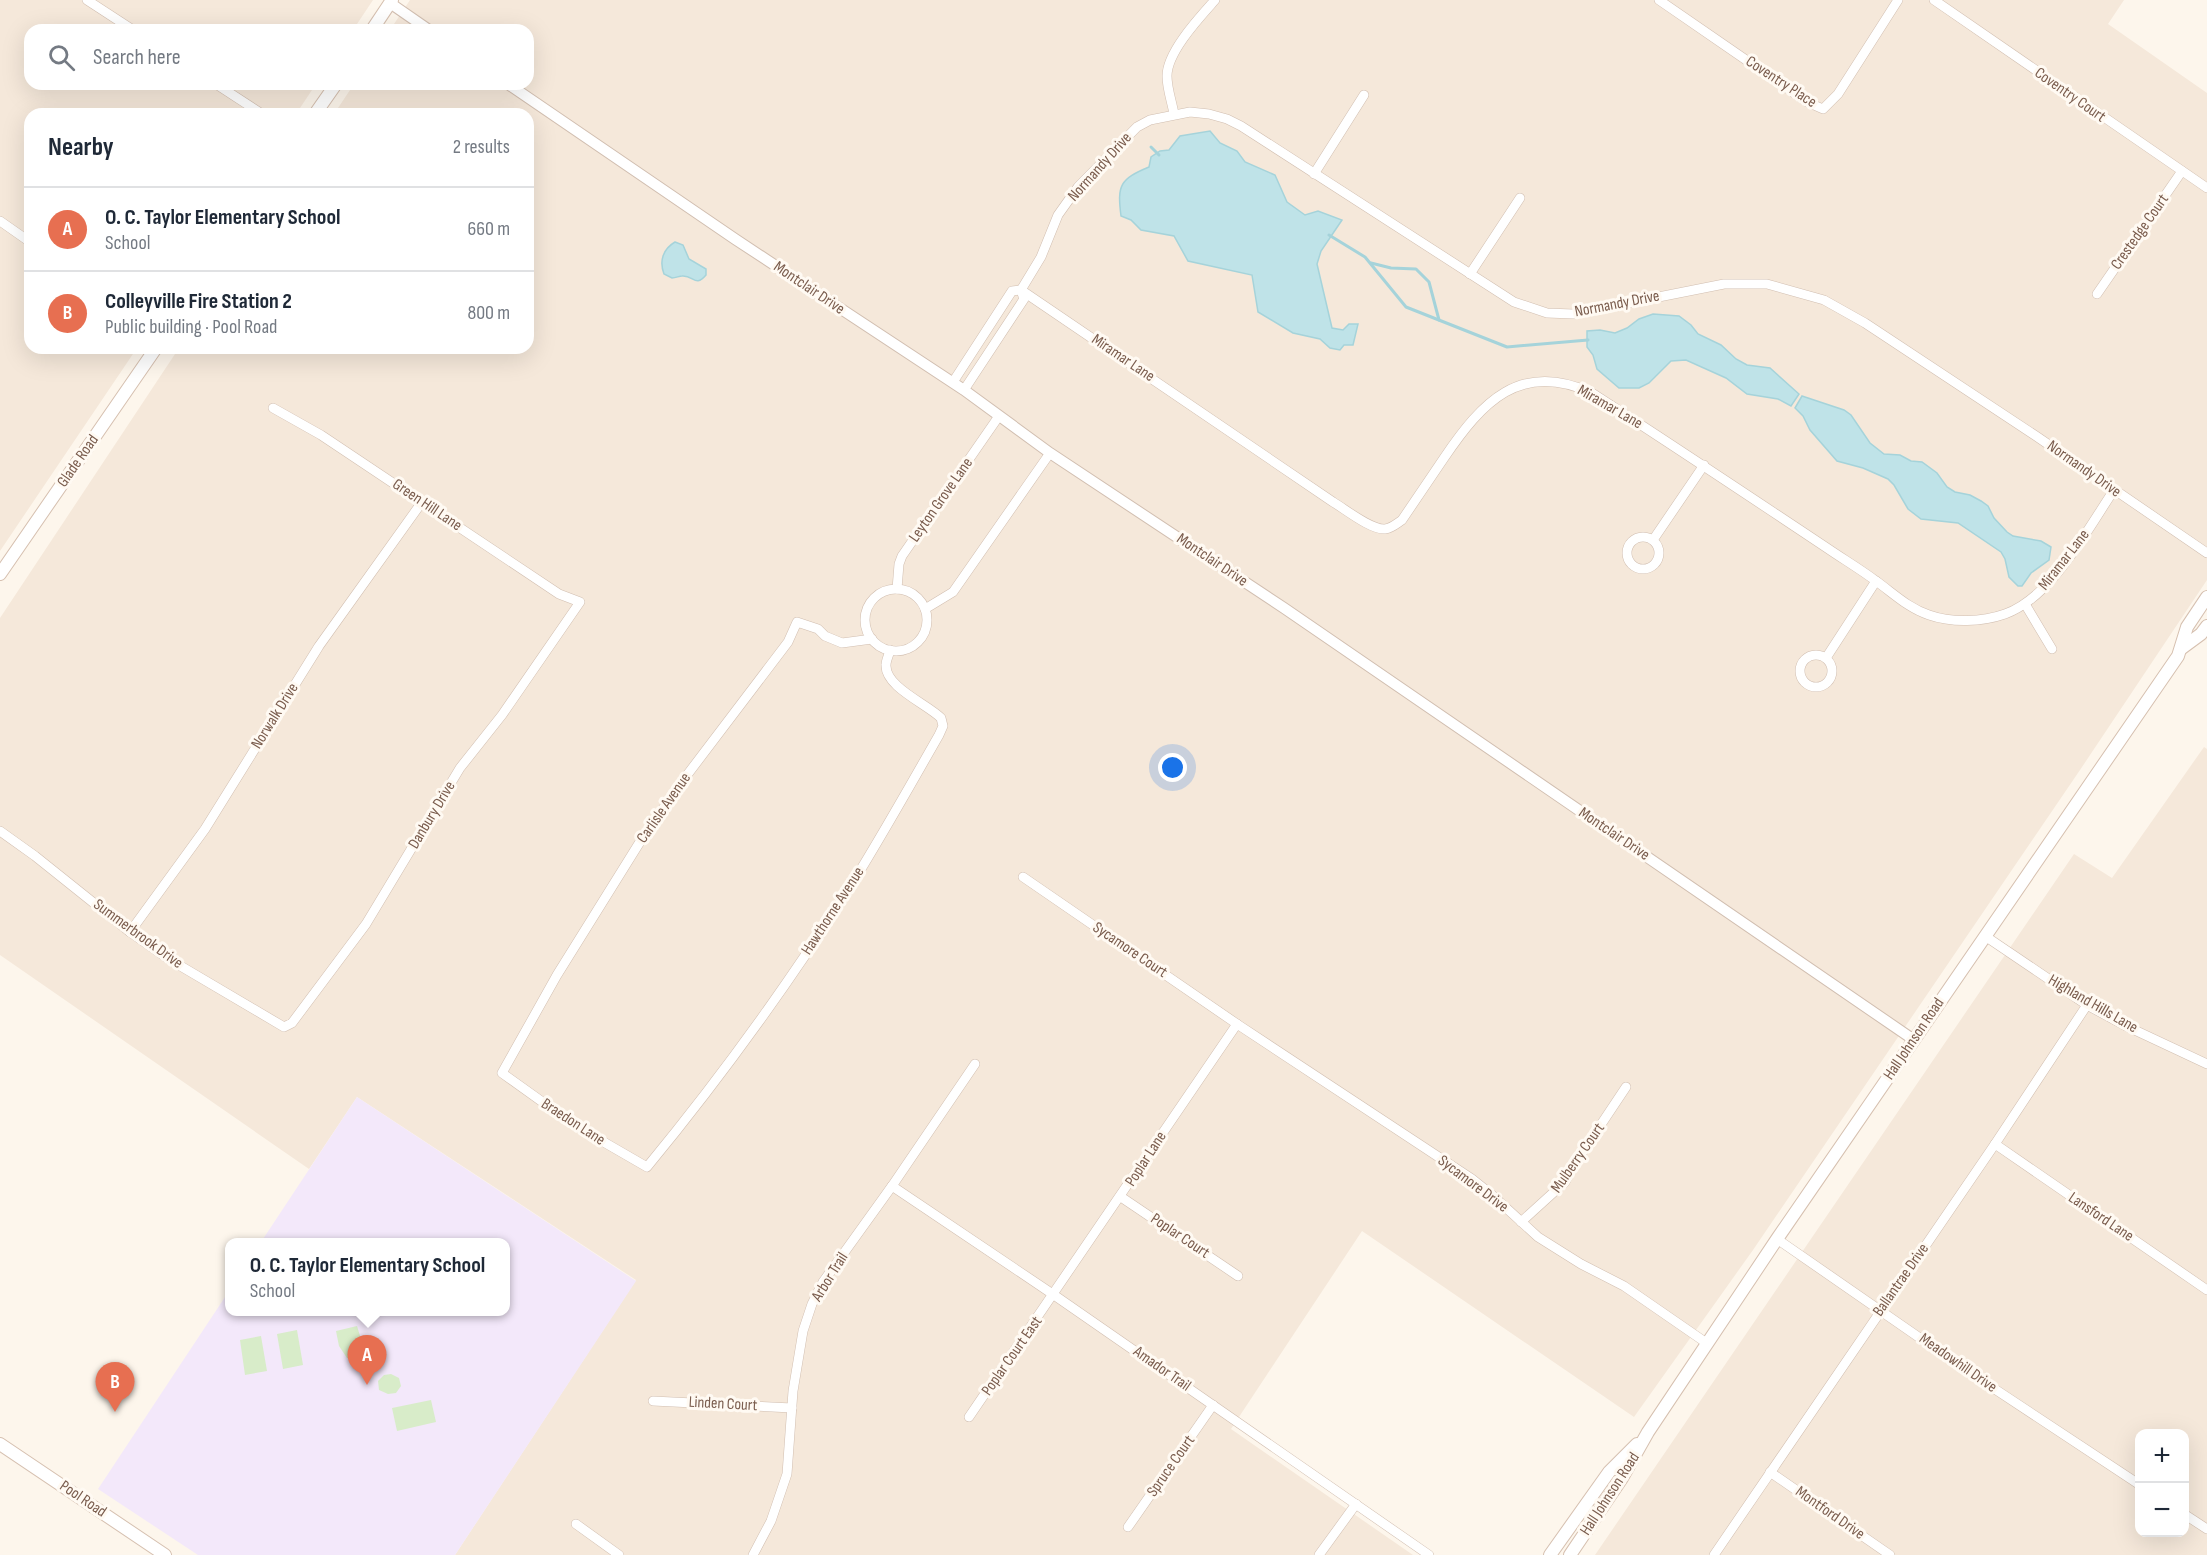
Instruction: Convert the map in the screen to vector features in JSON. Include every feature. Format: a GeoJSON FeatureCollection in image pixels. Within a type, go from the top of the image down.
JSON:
{"type":"FeatureCollection","features":[{"type":"Feature","properties":{"kind":"main road"},"geometry":{"type":"LineString","coordinates":[[376,24],[391,2]]}},
{"type":"Feature","properties":{"kind":"main road"},"geometry":{"type":"LineString","coordinates":[[319,108],[332,90]]}},
{"type":"Feature","properties":{"kind":"main road","name":"Glade Road"},"geometry":{"type":"LineString","coordinates":[[0,573],[152,354]]}},
{"type":"Feature","properties":{"kind":"main road","name":"Hall Johnson Road"},"geometry":{"type":"LineString","coordinates":[[2182,648],[2187,627],[2207,597]]}},
{"type":"Feature","properties":{"kind":"main road","name":"Hall Johnson Road"},"geometry":{"type":"LineString","coordinates":[[1570,1555],[1622,1478],[1648,1432],[1778,1239],[2182,648],[2201,634],[2207,626]]}},
{"type":"Feature","properties":{"kind":"main road","name":"Hall Johnson Road"},"geometry":{"type":"LineString","coordinates":[[1550,1555],[1609,1472],[1648,1432]]}},
{"type":"Feature","properties":{"kind":"main road","name":"Pool Road"},"geometry":{"type":"LineString","coordinates":[[0,1444],[165,1555]]}},
{"type":"Feature","properties":{"kind":"street"},"geometry":{"type":"LineString","coordinates":[[87,0],[124,24]]}},
{"type":"Feature","properties":{"kind":"street"},"geometry":{"type":"LineString","coordinates":[[1174,114],[1167,76],[1170,63],[1188,32],[1215,0]]}},
{"type":"Feature","properties":{"kind":"street","name":"Coventry Place"},"geometry":{"type":"LineString","coordinates":[[1659,0],[1807,102],[1823,109],[1838,94],[1898,0]]}},
{"type":"Feature","properties":{"kind":"street","name":"Coventry Court"},"geometry":{"type":"LineString","coordinates":[[1934,0],[2207,188]]}},
{"type":"Feature","properties":{"kind":"street"},"geometry":{"type":"LineString","coordinates":[[391,2],[421,24]]}},
{"type":"Feature","properties":{"kind":"street"},"geometry":{"type":"LineString","coordinates":[[225,90],[253,108]]}},
{"type":"Feature","properties":{"kind":"street","name":"Montclair Drive"},"geometry":{"type":"LineString","coordinates":[[517,90],[734,238],[953,382],[1050,453],[1300,619],[1914,1040]]}},
{"type":"Feature","properties":{"kind":"street"},"geometry":{"type":"LineString","coordinates":[[1314,174],[1364,95]]}},
{"type":"Feature","properties":{"kind":"street","name":"Normandy Drive"},"geometry":{"type":"LineString","coordinates":[[964,390],[1022,295],[1058,215],[1078,188],[1137,127],[1150,120],[1174,114],[1190,112],[1209,114],[1227,119],[1514,302],[1547,313],[1573,314],[1724,284],[1767,284],[1824,300],[1875,329],[2207,553]]}},
{"type":"Feature","properties":{"kind":"street","name":"Crestedge Court"},"geometry":{"type":"LineString","coordinates":[[2097,294],[2182,171]]}},
{"type":"Feature","properties":{"kind":"street"},"geometry":{"type":"LineString","coordinates":[[1470,274],[1520,198]]}},
{"type":"Feature","properties":{"kind":"street"},"geometry":{"type":"LineString","coordinates":[[0,221],[24,238]]}},
{"type":"Feature","properties":{"kind":"street","name":"Normandy Drive"},"geometry":{"type":"LineString","coordinates":[[953,382],[1012,291],[1022,295]]}},
{"type":"Feature","properties":{"kind":"street","name":"Miramar Lane"},"geometry":{"type":"LineString","coordinates":[[1022,295],[1333,502],[1379,528],[1392,527],[1402,520],[1479,411],[1506,391],[1544,381],[1577,386],[1592,393],[1704,465],[1876,581],[1912,608],[1949,620],[1986,619],[2005,614],[2025,604],[2057,574],[2114,490]]}},
{"type":"Feature","properties":{"kind":"street","name":"Green Hill Lane"},"geometry":{"type":"LineString","coordinates":[[273,408],[321,435],[559,594],[580,602]]}},
{"type":"Feature","properties":{"kind":"street","name":"Leyton Grove Lane"},"geometry":{"type":"LineString","coordinates":[[897,589],[902,556],[999,416]]}},
{"type":"Feature","properties":{"kind":"street"},"geometry":{"type":"LineString","coordinates":[[925,609],[952,592],[1050,453]]}},
{"type":"Feature","properties":{"kind":"street"},"geometry":{"type":"LineString","coordinates":[[1653,540],[1704,465]]}},
{"type":"Feature","properties":{"kind":"street","name":"Norwalk Drive"},"geometry":{"type":"LineString","coordinates":[[129,932],[205,829],[319,646],[422,502]]}},
{"type":"Feature","properties":{"kind":"street"},"geometry":{"type":"LineString","coordinates":[[1826,658],[1876,581]]}},
{"type":"Feature","properties":{"kind":"street"},"geometry":{"type":"LineString","coordinates":[[897,589],[914,594],[925,609],[927,622],[920,640],[903,650],[883,648],[872,639],[867,630],[867,610],[878,594],[887,590],[897,589]]}},
{"type":"Feature","properties":{"kind":"street","name":"Danbury Drive"},"geometry":{"type":"LineString","coordinates":[[284,1027],[292,1023],[366,924],[460,768],[502,715],[580,602]]}},
{"type":"Feature","properties":{"kind":"street"},"geometry":{"type":"LineString","coordinates":[[2025,604],[2052,649]]}},
{"type":"Feature","properties":{"kind":"street","name":"Carlisle Avenue"},"geometry":{"type":"LineString","coordinates":[[502,1073],[557,975],[643,837],[788,642],[797,622],[818,629],[825,636],[842,644],[872,639]]}},
{"type":"Feature","properties":{"kind":"street","name":"Hawthorne Avenue"},"geometry":{"type":"LineString","coordinates":[[647,1167],[685,1121],[773,1002],[845,895],[939,735],[943,726],[941,718],[900,688],[888,674],[886,665],[890,650]]}},
{"type":"Feature","properties":{"kind":"street","name":"Summerbrook Drive"},"geometry":{"type":"LineString","coordinates":[[0,831],[35,856],[129,932],[167,958],[284,1027]]}},
{"type":"Feature","properties":{"kind":"street","name":"Sycamore Court"},"geometry":{"type":"LineString","coordinates":[[1023,877],[1238,1024]]}},
{"type":"Feature","properties":{"kind":"street","name":"Highland Hills Lane"},"geometry":{"type":"LineString","coordinates":[[1985,936],[2088,1005],[2126,1026],[2207,1064]]}},
{"type":"Feature","properties":{"kind":"street","name":"Ballantrae Drive"},"geometry":{"type":"LineString","coordinates":[[1714,1555],[2088,1005]]}},
{"type":"Feature","properties":{"kind":"street","name":"Poplar Lane"},"geometry":{"type":"LineString","coordinates":[[1054,1295],[1216,1053],[1238,1024]]}},
{"type":"Feature","properties":{"kind":"street","name":"Sycamore Drive"},"geometry":{"type":"LineString","coordinates":[[1238,1024],[1472,1179],[1492,1194],[1538,1237],[1624,1287],[1708,1344]]}},
{"type":"Feature","properties":{"kind":"street","name":"Arbor Trail"},"geometry":{"type":"LineString","coordinates":[[753,1555],[775,1512],[788,1474],[792,1408],[803,1331],[812,1304],[823,1282],[975,1064]]}},
{"type":"Feature","properties":{"kind":"street","name":"Braedon Lane"},"geometry":{"type":"LineString","coordinates":[[502,1073],[576,1126],[647,1167]]}},
{"type":"Feature","properties":{"kind":"street","name":"Mulberry Court"},"geometry":{"type":"LineString","coordinates":[[1521,1222],[1565,1182],[1626,1087]]}},
{"type":"Feature","properties":{"kind":"street","name":"Lansford Lane"},"geometry":{"type":"LineString","coordinates":[[1995,1144],[2207,1290]]}},
{"type":"Feature","properties":{"kind":"street","name":"Amador Trail"},"geometry":{"type":"LineString","coordinates":[[892,1186],[1054,1295],[1429,1555]]}},
{"type":"Feature","properties":{"kind":"street","name":"Poplar Court"},"geometry":{"type":"LineString","coordinates":[[1121,1197],[1238,1276]]}},
{"type":"Feature","properties":{"kind":"street","name":"Meadowhill Drive"},"geometry":{"type":"LineString","coordinates":[[1778,1239],[1966,1370],[2136,1483]]}},
{"type":"Feature","properties":{"kind":"street","name":"Poplar Court East"},"geometry":{"type":"LineString","coordinates":[[969,1417],[1054,1295]]}},
{"type":"Feature","properties":{"kind":"street","name":"Linden Court"},"geometry":{"type":"LineString","coordinates":[[654,1401],[792,1408]]}},
{"type":"Feature","properties":{"kind":"street","name":"Spruce Court"},"geometry":{"type":"LineString","coordinates":[[1128,1527],[1213,1405]]}},
{"type":"Feature","properties":{"kind":"street","name":"Montford Drive"},"geometry":{"type":"LineString","coordinates":[[1770,1472],[1890,1555]]}},
{"type":"Feature","properties":{"kind":"street"},"geometry":{"type":"LineString","coordinates":[[1319,1555],[1356,1504]]}},
{"type":"Feature","properties":{"kind":"street"},"geometry":{"type":"LineString","coordinates":[[2189,1517],[2207,1529]]}},
{"type":"Feature","properties":{"kind":"street"},"geometry":{"type":"LineString","coordinates":[[576,1524],[619,1555]]}},
{"type":"Feature","properties":{"kind":"shaded area"},"geometry":{"type":"Polygon","coordinates":[[[0,0],[373,0],[357,24],[24,24],[24,90],[312,90],[300,108],[24,108],[24,354],[133,354],[0,551],[0,0]]]}},
{"type":"Feature","properties":{"kind":"shaded area"},"geometry":{"type":"Polygon","coordinates":[[[410,0],[2124,0],[2108,24],[2207,93],[2207,580],[1753,1250],[1634,1417],[1362,1231],[1231,1429],[1413,1555],[455,1555],[636,1280],[357,1097],[309,1169],[0,955],[0,618],[175,354],[534,354],[534,108],[338,108],[350,90],[534,90],[534,24],[394,24],[410,0]]]}},
{"type":"Feature","properties":{"kind":"shaded area"},"geometry":{"type":"Polygon","coordinates":[[[2204,747],[2207,749],[2207,1555],[1595,1555],[2074,854],[2112,878],[2204,747]]]}},
{"type":"Feature","properties":{"kind":"shaded area"},"geometry":{"type":"Polygon","coordinates":[[[357,1097],[636,1281],[455,1555],[198,1555],[98,1489],[225,1297],[225,1316],[510,1316],[510,1238],[264,1238],[357,1097]]]}},
{"type":"Feature","properties":{"kind":"green space"},"geometry":{"type":"Polygon","coordinates":[[[357,1326],[361,1339],[356,1341],[360,1356],[347,1358],[339,1346],[336,1331],[357,1326]]]}},
{"type":"Feature","properties":{"kind":"green space"},"geometry":{"type":"Polygon","coordinates":[[[297,1330],[303,1365],[283,1369],[277,1334],[297,1330]]]}},
{"type":"Feature","properties":{"kind":"green space"},"geometry":{"type":"Polygon","coordinates":[[[261,1336],[267,1371],[245,1375],[240,1340],[261,1336]]]}},
{"type":"Feature","properties":{"kind":"green space"},"geometry":{"type":"Polygon","coordinates":[[[391,1374],[399,1378],[401,1386],[396,1393],[388,1394],[379,1390],[378,1381],[384,1375],[391,1374]]]}},
{"type":"Feature","properties":{"kind":"green space"},"geometry":{"type":"Polygon","coordinates":[[[431,1400],[436,1422],[397,1431],[392,1408],[431,1400]]]}},
{"type":"Feature","properties":{"kind":"water"},"geometry":{"type":"Polygon","coordinates":[[[1210,131],[1220,143],[1237,151],[1245,162],[1275,175],[1287,202],[1305,215],[1318,211],[1342,220],[1321,251],[1317,264],[1332,328],[1343,330],[1349,324],[1358,324],[1353,345],[1344,345],[1340,350],[1330,348],[1320,339],[1293,333],[1258,312],[1252,275],[1188,261],[1174,236],[1141,230],[1131,220],[1121,216],[1120,190],[1126,180],[1149,167],[1151,157],[1160,151],[1169,150],[1180,136],[1210,131]]]}},
{"type":"Feature","properties":{"kind":"water"},"geometry":{"type":"Polygon","coordinates":[[[675,242],[683,245],[689,259],[706,269],[706,275],[702,279],[697,281],[686,276],[672,278],[664,274],[663,256],[675,242]]]}},
{"type":"Feature","properties":{"kind":"water"},"geometry":{"type":"Polygon","coordinates":[[[1653,314],[1679,316],[1698,334],[1721,345],[1736,359],[1747,365],[1770,368],[1799,394],[1791,406],[1778,399],[1747,394],[1726,378],[1686,360],[1671,361],[1649,383],[1639,388],[1619,388],[1597,369],[1593,355],[1587,347],[1587,331],[1600,330],[1615,333],[1653,314]]]}},
{"type":"Feature","properties":{"kind":"water"},"geometry":{"type":"Polygon","coordinates":[[[1802,396],[1844,410],[1851,415],[1870,443],[1884,454],[1900,455],[1911,461],[1922,462],[1937,473],[1947,487],[1955,492],[1970,495],[1988,506],[1994,518],[2013,536],[2041,541],[2051,547],[2049,560],[2031,573],[2022,586],[2018,586],[2009,577],[2001,552],[1958,523],[1921,519],[1908,509],[1888,479],[1863,468],[1837,461],[1810,430],[1803,416],[1795,408],[1802,396]]]}},
{"type":"Feature","properties":{"kind":"waterway"},"geometry":{"type":"LineString","coordinates":[[1151,147],[1159,155]]}},
{"type":"Feature","properties":{"kind":"waterway"},"geometry":{"type":"LineString","coordinates":[[1329,235],[1365,257],[1406,307],[1507,347],[1588,340]]}},
{"type":"Feature","properties":{"kind":"waterway"},"geometry":{"type":"LineString","coordinates":[[1371,263],[1391,268],[1416,269],[1429,282],[1439,320]]}},
{"type":"Feature","properties":{"kind":"place","name":"O. C. Taylor Elementary School"},"geometry":{"type":"Point","coordinates":[367,1385]}},
{"type":"Feature","properties":{"kind":"place","name":"Colleyville Fire Station 2"},"geometry":{"type":"Point","coordinates":[115,1412]}}]}
